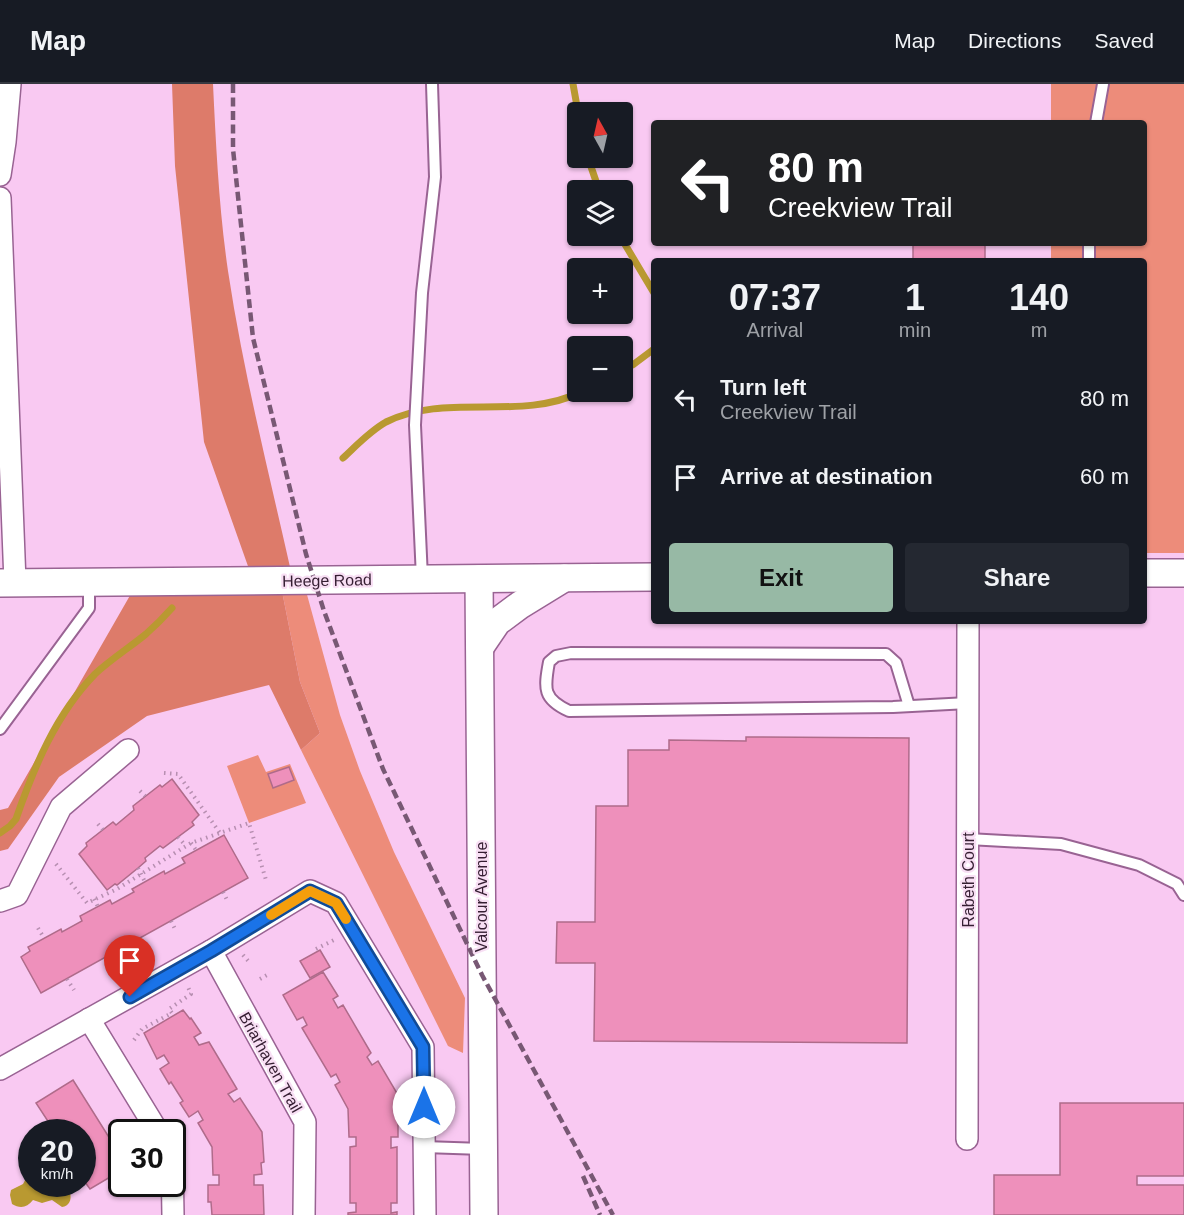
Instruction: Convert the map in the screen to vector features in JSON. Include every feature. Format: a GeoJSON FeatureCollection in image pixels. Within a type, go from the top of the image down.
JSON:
{"type":"FeatureCollection","features":[{"type":"Feature","properties":{"kind":"street"},"geometry":{"type":"LineString","coordinates":[[0,175],[9,84]]}},
{"type":"Feature","properties":{"kind":"street"},"geometry":{"type":"LineString","coordinates":[[0,198],[7,583]]}},
{"type":"Feature","properties":{"kind":"street"},"geometry":{"type":"LineString","coordinates":[[1147,573],[1184,573]]}},
{"type":"Feature","properties":{"kind":"street","name":"Heege Road"},"geometry":{"type":"LineString","coordinates":[[7,583],[651,577]]}},
{"type":"Feature","properties":{"kind":"street"},"geometry":{"type":"LineString","coordinates":[[480,647],[497,622],[564,578]]}},
{"type":"Feature","properties":{"kind":"street","name":"Valcour Avenue"},"geometry":{"type":"LineString","coordinates":[[479,579],[484,1215]]}},
{"type":"Feature","properties":{"kind":"street","name":"Rabeth Court"},"geometry":{"type":"LineString","coordinates":[[967,1139],[968,624]]}},
{"type":"Feature","properties":{"kind":"street"},"geometry":{"type":"LineString","coordinates":[[0,901],[17,895],[61,807],[128,750]]}},
{"type":"Feature","properties":{"kind":"street"},"geometry":{"type":"LineString","coordinates":[[0,1069],[211,951],[310,891],[336,903],[423,1047],[425,1215]]}},
{"type":"Feature","properties":{"kind":"street","name":"Briarhaven Trail"},"geometry":{"type":"LineString","coordinates":[[211,951],[305,1122],[304,1215]]}},
{"type":"Feature","properties":{"kind":"street"},"geometry":{"type":"LineString","coordinates":[[89,1019],[150,1119]]}},
{"type":"Feature","properties":{"kind":"street"},"geometry":{"type":"LineString","coordinates":[[173,1197],[173,1215]]}},
{"type":"Feature","properties":{"kind":"lane"},"geometry":{"type":"LineString","coordinates":[[422,579],[415,425],[422,293],[435,177],[432,84]]}},
{"type":"Feature","properties":{"kind":"lane"},"geometry":{"type":"LineString","coordinates":[[1097,120],[1103,84]]}},
{"type":"Feature","properties":{"kind":"lane"},"geometry":{"type":"LineString","coordinates":[[0,729],[89,608],[89,582]]}},
{"type":"Feature","properties":{"kind":"lane"},"geometry":{"type":"LineString","coordinates":[[909,706],[896,663],[886,654],[571,654],[556,656],[549,662],[546,681],[548,695],[555,704],[570,711],[909,706],[968,703]]}},
{"type":"Feature","properties":{"kind":"lane"},"geometry":{"type":"LineString","coordinates":[[968,839],[1061,844],[1139,865],[1176,885],[1184,895]]}},
{"type":"Feature","properties":{"kind":"lane"},"geometry":{"type":"LineString","coordinates":[[424,1147],[483,1149]]}},
{"type":"Feature","properties":{"kind":"path"},"geometry":{"type":"LineString","coordinates":[[164,773],[178,774],[220,833]]}},
{"type":"Feature","properties":{"kind":"path"},"geometry":{"type":"LineString","coordinates":[[140,791],[145,796]]}},
{"type":"Feature","properties":{"kind":"path"},"geometry":{"type":"LineString","coordinates":[[42,847],[87,903],[117,889],[191,843],[249,823],[266,880]]}},
{"type":"Feature","properties":{"kind":"path"},"geometry":{"type":"LineString","coordinates":[[98,824],[102,830]]}},
{"type":"Feature","properties":{"kind":"path"},"geometry":{"type":"LineString","coordinates":[[178,837],[186,846]]}},
{"type":"Feature","properties":{"kind":"path"},"geometry":{"type":"LineString","coordinates":[[191,843],[196,850]]}},
{"type":"Feature","properties":{"kind":"path"},"geometry":{"type":"LineString","coordinates":[[138,868],[146,882]]}},
{"type":"Feature","properties":{"kind":"path"},"geometry":{"type":"LineString","coordinates":[[223,892],[228,902]]}},
{"type":"Feature","properties":{"kind":"path"},"geometry":{"type":"LineString","coordinates":[[94,899],[98,907]]}},
{"type":"Feature","properties":{"kind":"path"},"geometry":{"type":"LineString","coordinates":[[171,921],[176,932]]}},
{"type":"Feature","properties":{"kind":"path"},"geometry":{"type":"LineString","coordinates":[[38,928],[44,938]]}},
{"type":"Feature","properties":{"kind":"path"},"geometry":{"type":"LineString","coordinates":[[316,949],[336,938]]}},
{"type":"Feature","properties":{"kind":"path"},"geometry":{"type":"LineString","coordinates":[[118,950],[125,961]]}},
{"type":"Feature","properties":{"kind":"path"},"geometry":{"type":"LineString","coordinates":[[243,954],[250,963]]}},
{"type":"Feature","properties":{"kind":"path"},"geometry":{"type":"LineString","coordinates":[[260,980],[269,974]]}},
{"type":"Feature","properties":{"kind":"path"},"geometry":{"type":"LineString","coordinates":[[67,979],[75,990]]}},
{"type":"Feature","properties":{"kind":"path"},"geometry":{"type":"LineString","coordinates":[[134,1040],[142,1029],[172,1012],[169,1009],[191,994]]}},
{"type":"Feature","properties":{"kind":"shaded area"},"geometry":{"type":"Polygon","coordinates":[[[172,84],[213,84],[220,201],[228,271],[248,383],[290,567],[249,569],[204,442],[175,166],[172,84]]]}},
{"type":"Feature","properties":{"kind":"shaded area"},"geometry":{"type":"Polygon","coordinates":[[[1051,84],[1184,84],[1184,553],[1147,553],[1147,258],[1051,258],[1051,246],[1147,246],[1147,120],[1051,120],[1051,84]]]}},
{"type":"Feature","properties":{"kind":"shaded area"},"geometry":{"type":"Polygon","coordinates":[[[282,591],[306,591],[340,715],[360,771],[394,852],[465,998],[463,1053],[448,1046],[301,750],[320,733],[300,682],[282,591]]]}},
{"type":"Feature","properties":{"kind":"shaded area"},"geometry":{"type":"Polygon","coordinates":[[[282,591],[300,682],[320,733],[301,750],[269,685],[147,716],[59,777],[8,849],[0,851],[0,810],[8,808],[132,592],[282,591]]]}},
{"type":"Feature","properties":{"kind":"shaded area"},"geometry":{"type":"Polygon","coordinates":[[[258,755],[266,772],[290,764],[306,803],[249,823],[227,766],[258,755]]]}},
{"type":"Feature","properties":{"kind":"shaded area"},"geometry":{"type":"Polygon","coordinates":[[[18,1186],[18,1197],[70,1197],[70,1200],[62,1207],[52,1200],[42,1203],[33,1200],[28,1205],[18,1207],[12,1204],[11,1190],[18,1186]]]}},
{"type":"Feature","properties":{"kind":"building"},"geometry":{"type":"Polygon","coordinates":[[[913,246],[985,246],[985,258],[913,258],[913,246]]]}},
{"type":"Feature","properties":{"kind":"building"},"geometry":{"type":"Polygon","coordinates":[[[746,737],[909,738],[907,1043],[594,1041],[595,963],[556,963],[557,922],[595,922],[596,806],[628,806],[628,750],[669,750],[669,740],[746,741],[746,737]]]}},
{"type":"Feature","properties":{"kind":"building"},"geometry":{"type":"Polygon","coordinates":[[[289,767],[294,780],[273,788],[268,774],[289,767]]]}},
{"type":"Feature","properties":{"kind":"building"},"geometry":{"type":"Polygon","coordinates":[[[172,779],[199,815],[192,822],[194,825],[163,848],[160,846],[145,858],[146,861],[138,868],[107,890],[79,854],[87,846],[86,843],[113,822],[116,825],[134,810],[133,806],[160,785],[162,787],[172,779]]]}},
{"type":"Feature","properties":{"kind":"building"},"geometry":{"type":"Polygon","coordinates":[[[224,835],[248,878],[41,993],[21,957],[30,951],[28,947],[61,929],[62,932],[82,921],[80,916],[110,900],[112,904],[134,892],[132,889],[164,871],[165,874],[185,863],[182,858],[224,835]]]}},
{"type":"Feature","properties":{"kind":"building"},"geometry":{"type":"Polygon","coordinates":[[[320,950],[330,967],[310,978],[300,961],[320,950]]]}},
{"type":"Feature","properties":{"kind":"building"},"geometry":{"type":"Polygon","coordinates":[[[323,972],[338,996],[333,999],[338,1008],[343,1005],[371,1053],[367,1057],[372,1065],[378,1061],[398,1095],[398,1137],[391,1137],[391,1148],[397,1147],[397,1203],[391,1203],[391,1213],[397,1212],[397,1215],[348,1215],[348,1213],[356,1212],[356,1203],[350,1203],[350,1147],[356,1146],[356,1137],[349,1137],[348,1109],[335,1085],[340,1082],[336,1074],[331,1077],[302,1028],[307,1025],[303,1017],[297,1020],[283,995],[323,972]]]}},
{"type":"Feature","properties":{"kind":"building"},"geometry":{"type":"Polygon","coordinates":[[[183,1010],[201,1033],[194,1037],[199,1045],[209,1042],[237,1089],[228,1094],[234,1102],[240,1098],[262,1132],[264,1162],[261,1163],[262,1174],[254,1175],[254,1185],[263,1185],[264,1215],[212,1215],[211,1202],[208,1202],[208,1185],[219,1185],[219,1175],[213,1175],[212,1147],[198,1123],[203,1120],[198,1111],[189,1117],[180,1103],[183,1101],[160,1069],[169,1063],[164,1055],[157,1059],[144,1033],[183,1010]]]}},
{"type":"Feature","properties":{"kind":"building"},"geometry":{"type":"Polygon","coordinates":[[[73,1080],[108,1136],[108,1178],[96,1185],[96,1119],[46,1119],[36,1103],[73,1080]]]}},
{"type":"Feature","properties":{"kind":"building"},"geometry":{"type":"Polygon","coordinates":[[[1060,1103],[1184,1103],[1184,1176],[1137,1176],[1137,1185],[1184,1185],[1184,1215],[994,1215],[994,1175],[1060,1175],[1060,1103]]]}},
{"type":"Feature","properties":{"kind":"waterway"},"geometry":{"type":"LineString","coordinates":[[573,84],[576,102]]}},
{"type":"Feature","properties":{"kind":"waterway"},"geometry":{"type":"LineString","coordinates":[[591,168],[596,180]]}},
{"type":"Feature","properties":{"kind":"waterway"},"geometry":{"type":"LineString","coordinates":[[626,246],[651,288]]}},
{"type":"Feature","properties":{"kind":"waterway"},"geometry":{"type":"LineString","coordinates":[[633,364],[651,351]]}},
{"type":"Feature","properties":{"kind":"waterway"},"geometry":{"type":"LineString","coordinates":[[343,458],[380,426],[409,413],[458,407],[533,405],[567,397]]}},
{"type":"Feature","properties":{"kind":"waterway"},"geometry":{"type":"LineString","coordinates":[[0,833],[16,819],[30,780],[48,742],[81,690],[107,663],[146,634],[172,608]]}},
{"type":"Feature","properties":{"kind":"railway"},"geometry":{"type":"LineString","coordinates":[[233,84],[233,149],[253,338],[306,554],[324,611],[383,769],[482,975],[613,1215]]}},
{"type":"Feature","properties":{"kind":"railway"},"geometry":{"type":"LineString","coordinates":[[583,1176],[600,1215]]}},
{"type":"Feature","properties":{"kind":"slow traffic"},"geometry":{"type":"LineString","coordinates":[[271,915],[310,891],[336,903],[346,919]]}},
{"type":"Feature","properties":{"kind":"route"},"geometry":{"type":"LineString","coordinates":[[130,997],[310,891],[336,903],[423,1047],[424,1107]]}}]}
